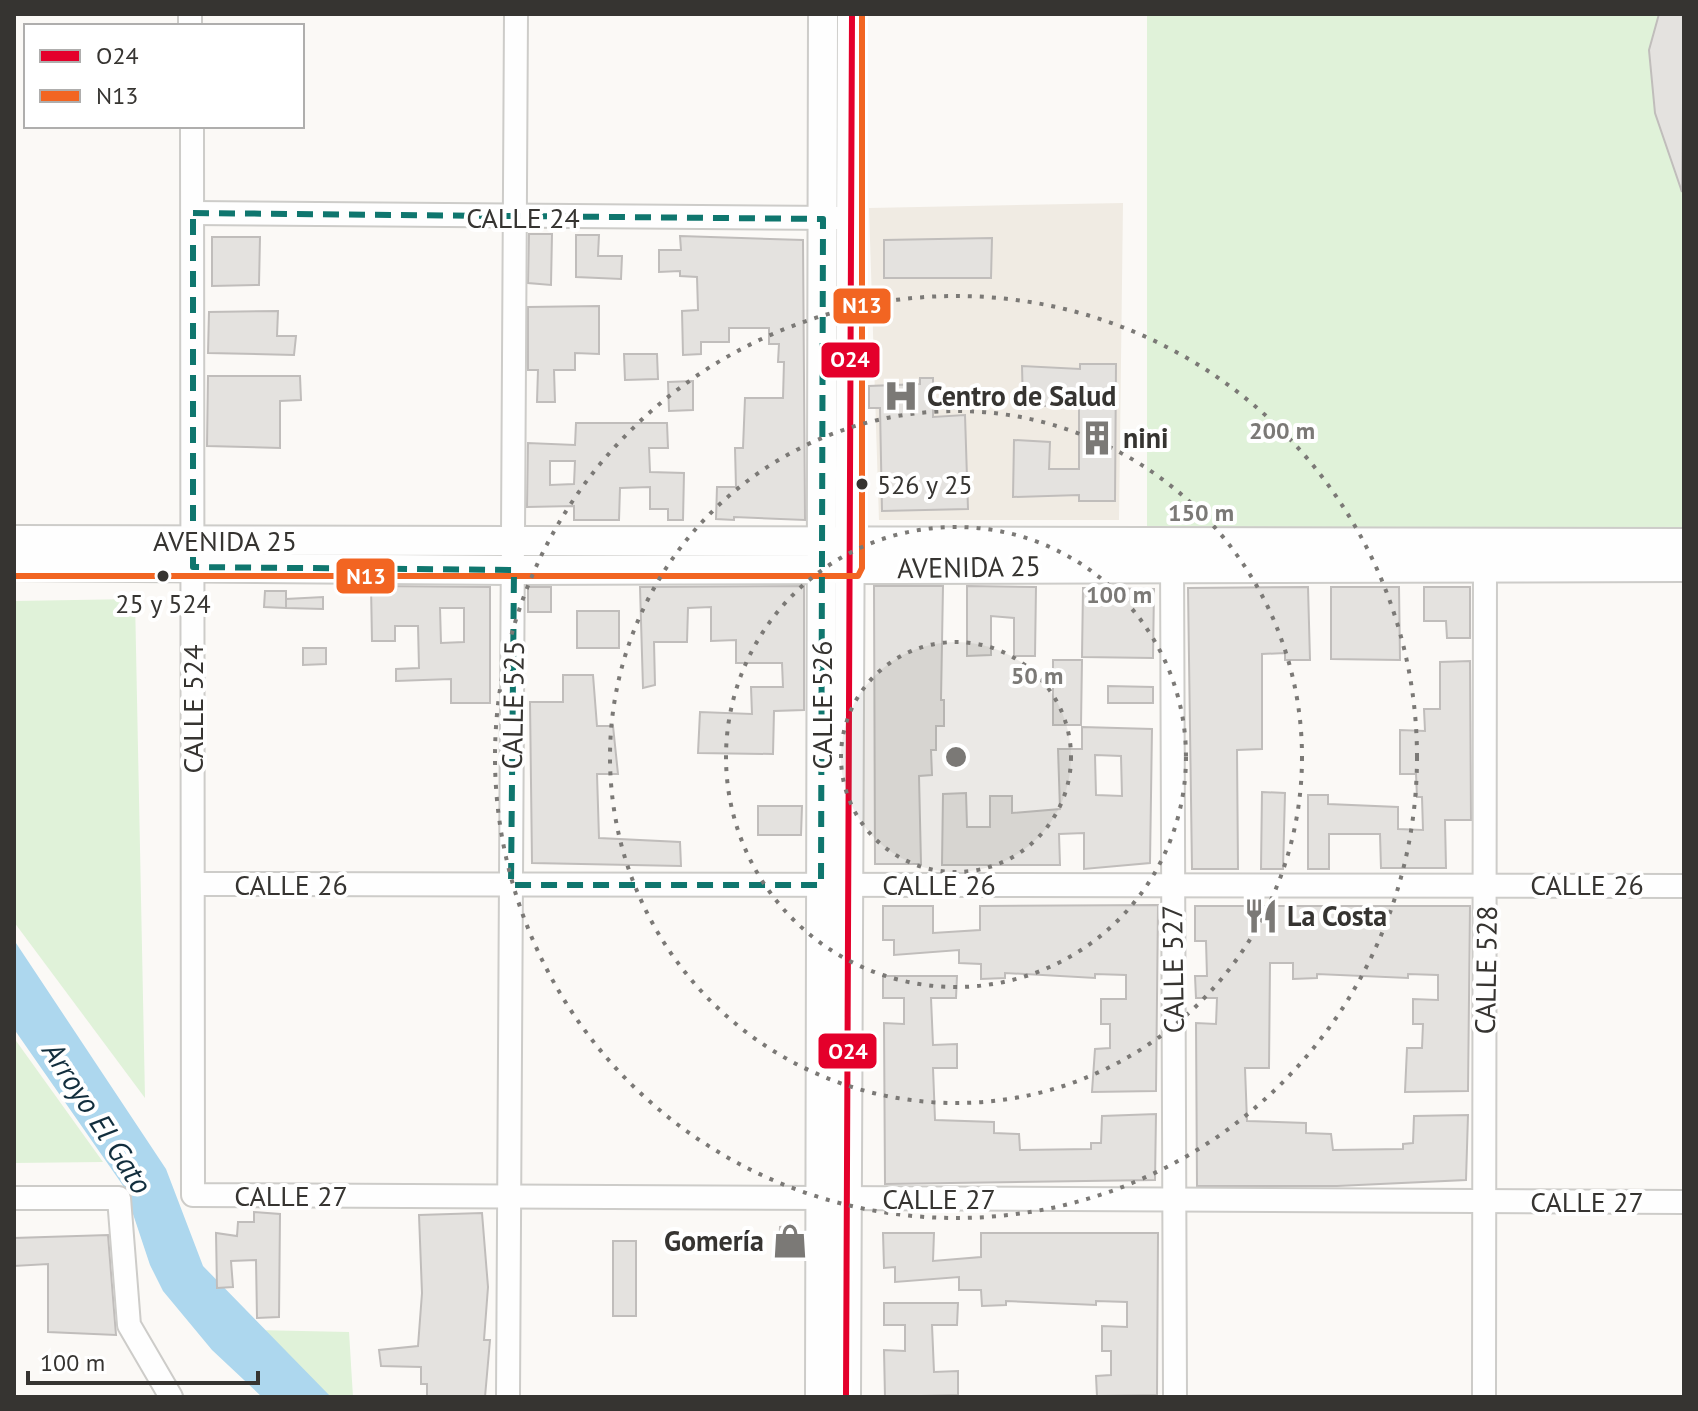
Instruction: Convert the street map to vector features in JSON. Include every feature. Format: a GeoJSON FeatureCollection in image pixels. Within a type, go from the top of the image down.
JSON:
{"type":"FeatureCollection","features":[{"type":"Feature","properties":{"kind":"main road","name":"CALLE 526"},"geometry":{"type":"LineString","coordinates":[[823,14],[822,556],[835,885],[834,1198],[846,1397]]}},
{"type":"Feature","properties":{"kind":"main road","name":"CALLE 526"},"geometry":{"type":"LineString","coordinates":[[835,885],[852,556],[852,14]]}},
{"type":"Feature","properties":{"kind":"main road","name":"AVENIDA 25"},"geometry":{"type":"LineString","coordinates":[[14,540],[193,554],[514,570],[822,556]]}},
{"type":"Feature","properties":{"kind":"main road","name":"AVENIDA 25"},"geometry":{"type":"LineString","coordinates":[[14,566],[193,554],[514,542],[822,556],[1485,554],[1684,543]]}},
{"type":"Feature","properties":{"kind":"main road","name":"AVENIDA 25"},"geometry":{"type":"LineString","coordinates":[[1485,554],[1684,567]]}},
{"type":"Feature","properties":{"kind":"main road","name":"CALLE 526"},"geometry":{"type":"LineString","coordinates":[[820,1397],[834,1198]]}},
{"type":"Feature","properties":{"kind":"street","name":"CALLE 525"},"geometry":{"type":"LineString","coordinates":[[508,1397],[516,14]]}},
{"type":"Feature","properties":{"kind":"street","name":"CALLE 524"},"geometry":{"type":"LineString","coordinates":[[192,128],[193,1195]]}},
{"type":"Feature","properties":{"kind":"street","name":"CALLE 24"},"geometry":{"type":"LineString","coordinates":[[193,213],[513,218],[852,217]]}},
{"type":"Feature","properties":{"kind":"street","name":"CALLE 527"},"geometry":{"type":"LineString","coordinates":[[1172,553],[1172,885],[1177,1200],[1175,1397]]}},
{"type":"Feature","properties":{"kind":"street","name":"CALLE 528"},"geometry":{"type":"LineString","coordinates":[[1484,1397],[1485,554]]}},
{"type":"Feature","properties":{"kind":"street","name":"CALLE 26"},"geometry":{"type":"LineString","coordinates":[[193,884],[1684,886]]}},
{"type":"Feature","properties":{"kind":"street","name":"CALLE 27"},"geometry":{"type":"LineString","coordinates":[[193,1195],[1684,1202]]}},
{"type":"Feature","properties":{"kind":"street"},"geometry":{"type":"LineString","coordinates":[[14,1198],[119,1198],[129,1325],[171,1397]]}},
{"type":"Feature","properties":{"kind":"highlighted area"},"geometry":{"type":"Polygon","coordinates":[[[193,213],[823,219],[821,885],[511,885],[514,570],[193,567],[193,213]]]}},
{"type":"Feature","properties":{"kind":"shaded area"},"geometry":{"type":"Polygon","coordinates":[[[1123,203],[1119,520],[879,520],[869,208],[1123,203]]]}},
{"type":"Feature","properties":{"kind":"green space"},"geometry":{"type":"Polygon","coordinates":[[[1147,14],[1684,14],[1684,532],[1147,531],[1147,14]]]}},
{"type":"Feature","properties":{"kind":"green space"},"geometry":{"type":"Polygon","coordinates":[[[135,599],[145,1098],[14,922],[14,601],[135,599]]]}},
{"type":"Feature","properties":{"kind":"green space"},"geometry":{"type":"Polygon","coordinates":[[[14,1038],[103,1162],[14,1163],[14,1038]]]}},
{"type":"Feature","properties":{"kind":"green space"},"geometry":{"type":"Polygon","coordinates":[[[255,1330],[349,1332],[353,1397],[308,1397],[255,1330]]]}},
{"type":"Feature","properties":{"kind":"water","name":"Arroyo El Gato"},"geometry":{"type":"Polygon","coordinates":[[[14,940],[166,1169],[203,1266],[331,1397],[262,1397],[212,1350],[163,1291],[150,1265],[124,1187],[14,1029],[14,940]]]}},
{"type":"Feature","properties":{"kind":"building"},"geometry":{"type":"Polygon","coordinates":[[[1659,14],[1684,14],[1682,192],[1655,113],[1649,50],[1659,14]]]}},
{"type":"Feature","properties":{"kind":"building"},"geometry":{"type":"Polygon","coordinates":[[[529,234],[552,234],[551,285],[528,283],[529,234]]]}},
{"type":"Feature","properties":{"kind":"building"},"geometry":{"type":"Polygon","coordinates":[[[576,235],[599,235],[598,256],[622,256],[621,279],[576,277],[576,235]]]}},
{"type":"Feature","properties":{"kind":"building"},"geometry":{"type":"Polygon","coordinates":[[[680,236],[803,240],[805,520],[716,519],[717,487],[736,487],[735,448],[743,448],[745,398],[783,398],[784,362],[778,362],[779,344],[769,344],[769,328],[729,328],[729,342],[701,342],[701,354],[683,355],[682,311],[698,310],[697,277],[680,276],[680,271],[659,272],[659,250],[681,250],[680,236]]]}},
{"type":"Feature","properties":{"kind":"building"},"geometry":{"type":"Polygon","coordinates":[[[212,237],[260,237],[259,285],[212,286],[212,237]]]}},
{"type":"Feature","properties":{"kind":"building"},"geometry":{"type":"Polygon","coordinates":[[[992,238],[991,278],[884,278],[884,240],[992,238]]]}},
{"type":"Feature","properties":{"kind":"building"},"geometry":{"type":"Polygon","coordinates":[[[599,306],[599,354],[575,353],[575,370],[554,370],[555,402],[537,402],[538,370],[528,370],[528,307],[599,306]]]}},
{"type":"Feature","properties":{"kind":"building"},"geometry":{"type":"Polygon","coordinates":[[[278,311],[277,336],[296,336],[294,355],[208,353],[209,312],[278,311]]]}},
{"type":"Feature","properties":{"kind":"building"},"geometry":{"type":"Polygon","coordinates":[[[624,354],[657,354],[658,379],[625,380],[624,354]]]}},
{"type":"Feature","properties":{"kind":"building","name":"nini"},"geometry":{"type":"Polygon","coordinates":[[[1080,364],[1116,364],[1115,501],[1079,501],[1079,495],[1013,497],[1014,440],[1050,442],[1049,469],[1079,469],[1079,398],[1055,398],[1055,406],[1023,406],[1022,366],[1080,369],[1080,364]]]}},
{"type":"Feature","properties":{"kind":"building"},"geometry":{"type":"Polygon","coordinates":[[[208,376],[300,376],[301,400],[280,401],[280,448],[207,446],[208,376]]]}},
{"type":"Feature","properties":{"kind":"building"},"geometry":{"type":"Polygon","coordinates":[[[920,378],[933,378],[933,417],[965,415],[968,509],[882,511],[880,408],[869,408],[869,386],[920,384],[920,378]]]}},
{"type":"Feature","properties":{"kind":"building"},"geometry":{"type":"Polygon","coordinates":[[[693,381],[693,410],[669,411],[668,382],[693,381]]]}},
{"type":"Feature","properties":{"kind":"building"},"geometry":{"type":"Polygon","coordinates":[[[576,423],[667,423],[668,448],[649,448],[650,472],[684,473],[683,520],[668,520],[668,509],[650,509],[650,487],[620,488],[619,520],[574,520],[574,506],[527,507],[528,443],[575,445],[576,423]],[[550,461],[550,485],[574,484],[575,461],[550,461]]]}},
{"type":"Feature","properties":{"kind":"building"},"geometry":{"type":"Polygon","coordinates":[[[371,586],[490,587],[490,703],[451,703],[451,679],[396,681],[396,669],[419,668],[418,626],[395,626],[395,641],[372,641],[371,586]],[[440,608],[441,643],[464,642],[464,608],[440,608]]]}},
{"type":"Feature","properties":{"kind":"building"},"geometry":{"type":"Polygon","coordinates":[[[804,586],[804,710],[774,711],[773,754],[698,753],[700,712],[752,714],[751,687],[783,687],[782,663],[736,663],[736,640],[711,641],[711,607],[688,608],[687,642],[654,642],[655,685],[643,688],[640,587],[804,586]]]}},
{"type":"Feature","properties":{"kind":"building"},"geometry":{"type":"Polygon","coordinates":[[[874,586],[943,586],[941,700],[944,700],[944,726],[936,726],[936,750],[931,750],[932,775],[919,776],[921,864],[875,864],[874,586]]]}},
{"type":"Feature","properties":{"kind":"building"},"geometry":{"type":"Polygon","coordinates":[[[967,586],[1036,587],[1035,656],[1014,656],[1014,618],[991,616],[991,655],[967,656],[967,586]]]}},
{"type":"Feature","properties":{"kind":"building"},"geometry":{"type":"Polygon","coordinates":[[[528,587],[551,587],[551,612],[528,612],[528,587]]]}},
{"type":"Feature","properties":{"kind":"building"},"geometry":{"type":"Polygon","coordinates":[[[1308,587],[1310,660],[1285,660],[1285,653],[1262,654],[1262,749],[1237,750],[1238,869],[1192,869],[1188,588],[1308,587]]]}},
{"type":"Feature","properties":{"kind":"building"},"geometry":{"type":"Polygon","coordinates":[[[1331,587],[1399,587],[1400,660],[1331,659],[1331,587]]]}},
{"type":"Feature","properties":{"kind":"building"},"geometry":{"type":"Polygon","coordinates":[[[1424,587],[1470,587],[1470,638],[1447,638],[1446,621],[1424,621],[1424,587]]]}},
{"type":"Feature","properties":{"kind":"building"},"geometry":{"type":"Polygon","coordinates":[[[1083,588],[1154,589],[1153,658],[1082,657],[1083,588]]]}},
{"type":"Feature","properties":{"kind":"building"},"geometry":{"type":"Polygon","coordinates":[[[265,591],[286,591],[286,608],[264,607],[265,591]]]}},
{"type":"Feature","properties":{"kind":"building"},"geometry":{"type":"Polygon","coordinates":[[[323,597],[323,609],[286,608],[286,599],[323,597]]]}},
{"type":"Feature","properties":{"kind":"building"},"geometry":{"type":"Polygon","coordinates":[[[577,611],[619,611],[619,648],[577,648],[577,611]]]}},
{"type":"Feature","properties":{"kind":"building"},"geometry":{"type":"Polygon","coordinates":[[[303,648],[326,648],[326,664],[303,665],[303,648]]]}},
{"type":"Feature","properties":{"kind":"building"},"geometry":{"type":"Polygon","coordinates":[[[1053,660],[1082,660],[1081,725],[1053,725],[1053,660]]]}},
{"type":"Feature","properties":{"kind":"building"},"geometry":{"type":"Polygon","coordinates":[[[1470,661],[1471,820],[1445,820],[1446,868],[1381,868],[1380,834],[1329,834],[1329,869],[1308,869],[1308,795],[1328,795],[1328,804],[1398,807],[1398,829],[1423,830],[1422,797],[1417,797],[1416,774],[1400,774],[1400,730],[1425,731],[1424,709],[1440,709],[1440,662],[1470,661]]]}},
{"type":"Feature","properties":{"kind":"building"},"geometry":{"type":"Polygon","coordinates":[[[563,675],[593,675],[597,726],[613,726],[618,774],[597,774],[599,838],[680,842],[681,866],[532,863],[530,702],[563,702],[563,675]]]}},
{"type":"Feature","properties":{"kind":"building"},"geometry":{"type":"Polygon","coordinates":[[[1108,686],[1153,687],[1153,703],[1108,703],[1108,686]]]}},
{"type":"Feature","properties":{"kind":"building"},"geometry":{"type":"Polygon","coordinates":[[[1082,727],[1152,729],[1150,863],[1084,869],[1084,833],[1059,834],[1060,865],[942,865],[943,794],[966,793],[967,827],[990,827],[990,796],[1012,796],[1012,813],[1060,809],[1058,749],[1082,749],[1082,727]],[[1095,755],[1096,795],[1122,796],[1121,756],[1095,755]]]}},
{"type":"Feature","properties":{"kind":"building"},"geometry":{"type":"Polygon","coordinates":[[[1262,792],[1285,793],[1283,869],[1261,869],[1262,792]]]}},
{"type":"Feature","properties":{"kind":"building"},"geometry":{"type":"Polygon","coordinates":[[[758,806],[802,806],[801,835],[758,835],[758,806]]]}},
{"type":"Feature","properties":{"kind":"building"},"geometry":{"type":"Polygon","coordinates":[[[1158,905],[1156,1091],[1092,1092],[1095,1049],[1110,1048],[1110,1024],[1101,1024],[1101,999],[1126,999],[1126,975],[1095,974],[1095,978],[1005,973],[1005,978],[981,979],[981,964],[959,963],[959,950],[894,955],[894,940],[883,940],[883,906],[933,906],[933,933],[980,930],[980,906],[1158,905]]]}},
{"type":"Feature","properties":{"kind":"building"},"geometry":{"type":"Polygon","coordinates":[[[1195,906],[1470,906],[1468,1091],[1405,1092],[1407,1048],[1422,1048],[1423,1024],[1413,1024],[1413,999],[1438,1000],[1438,975],[1408,974],[1408,978],[1317,974],[1317,978],[1293,979],[1293,963],[1270,963],[1269,1068],[1245,1068],[1247,1121],[1306,1123],[1306,1133],[1331,1134],[1333,1150],[1403,1149],[1403,1144],[1413,1143],[1414,1116],[1468,1115],[1466,1180],[1337,1186],[1197,1186],[1196,1023],[1216,1024],[1217,998],[1196,998],[1195,976],[1207,976],[1206,941],[1195,941],[1195,906]]]}},
{"type":"Feature","properties":{"kind":"building"},"geometry":{"type":"Polygon","coordinates":[[[883,976],[957,976],[956,998],[931,998],[933,1045],[957,1044],[957,1068],[933,1068],[935,1120],[994,1122],[994,1133],[1019,1134],[1020,1150],[1091,1149],[1091,1143],[1101,1143],[1102,1116],[1156,1114],[1155,1180],[885,1184],[884,1023],[904,1024],[904,998],[883,998],[883,976]]]}},
{"type":"Feature","properties":{"kind":"building"},"geometry":{"type":"Polygon","coordinates":[[[254,1212],[280,1214],[279,1317],[257,1318],[256,1260],[231,1261],[233,1287],[217,1288],[216,1233],[237,1236],[238,1222],[254,1222],[254,1212]]]}},
{"type":"Feature","properties":{"kind":"building"},"geometry":{"type":"Polygon","coordinates":[[[482,1213],[488,1287],[484,1340],[490,1340],[485,1397],[427,1397],[427,1384],[421,1384],[421,1367],[381,1366],[379,1350],[418,1346],[422,1293],[419,1215],[482,1213]]]}},
{"type":"Feature","properties":{"kind":"building","name":"Gomería"},"geometry":{"type":"Polygon","coordinates":[[[791,1226],[801,1233],[801,1250],[779,1250],[780,1227],[791,1226]]]}},
{"type":"Feature","properties":{"kind":"building"},"geometry":{"type":"Polygon","coordinates":[[[883,1233],[934,1233],[933,1261],[981,1257],[981,1233],[1158,1233],[1157,1395],[1097,1396],[1096,1376],[1111,1375],[1111,1351],[1102,1351],[1102,1326],[1127,1327],[1127,1302],[1096,1301],[1096,1305],[1006,1301],[1006,1305],[982,1306],[981,1290],[959,1290],[959,1277],[895,1282],[895,1267],[884,1268],[883,1233]]]}},
{"type":"Feature","properties":{"kind":"building"},"geometry":{"type":"Polygon","coordinates":[[[108,1235],[116,1335],[48,1332],[48,1264],[14,1266],[14,1238],[108,1235]]]}},
{"type":"Feature","properties":{"kind":"building"},"geometry":{"type":"Polygon","coordinates":[[[613,1241],[636,1241],[636,1316],[613,1316],[613,1241]]]}},
{"type":"Feature","properties":{"kind":"building"},"geometry":{"type":"Polygon","coordinates":[[[884,1303],[958,1303],[957,1325],[932,1325],[934,1372],[958,1371],[958,1395],[885,1397],[884,1350],[905,1351],[905,1325],[884,1325],[884,1303]]]}},
{"type":"Feature","properties":{"kind":"transit line","name":"O24"},"geometry":{"type":"LineString","coordinates":[[846,1397],[852,14]]}},
{"type":"Feature","properties":{"kind":"transit line","name":"N13"},"geometry":{"type":"LineString","coordinates":[[14,576],[858,576],[862,568],[862,14]]}},
{"type":"Feature","properties":{"kind":"place","name":"Centro de Salud"},"geometry":{"type":"Point","coordinates":[901,396]}},
{"type":"Feature","properties":{"kind":"place","name":"nini"},"geometry":{"type":"Point","coordinates":[1097,438]}},
{"type":"Feature","properties":{"kind":"place","name":"526 y 25"},"geometry":{"type":"Point","coordinates":[862,484]}},
{"type":"Feature","properties":{"kind":"place","name":"25 y 524"},"geometry":{"type":"Point","coordinates":[163,576]}},
{"type":"Feature","properties":{"kind":"place","name":"La Costa"},"geometry":{"type":"Point","coordinates":[1261,916]}},
{"type":"Feature","properties":{"kind":"place","name":"Gomería"},"geometry":{"type":"Point","coordinates":[790,1241]}}]}
